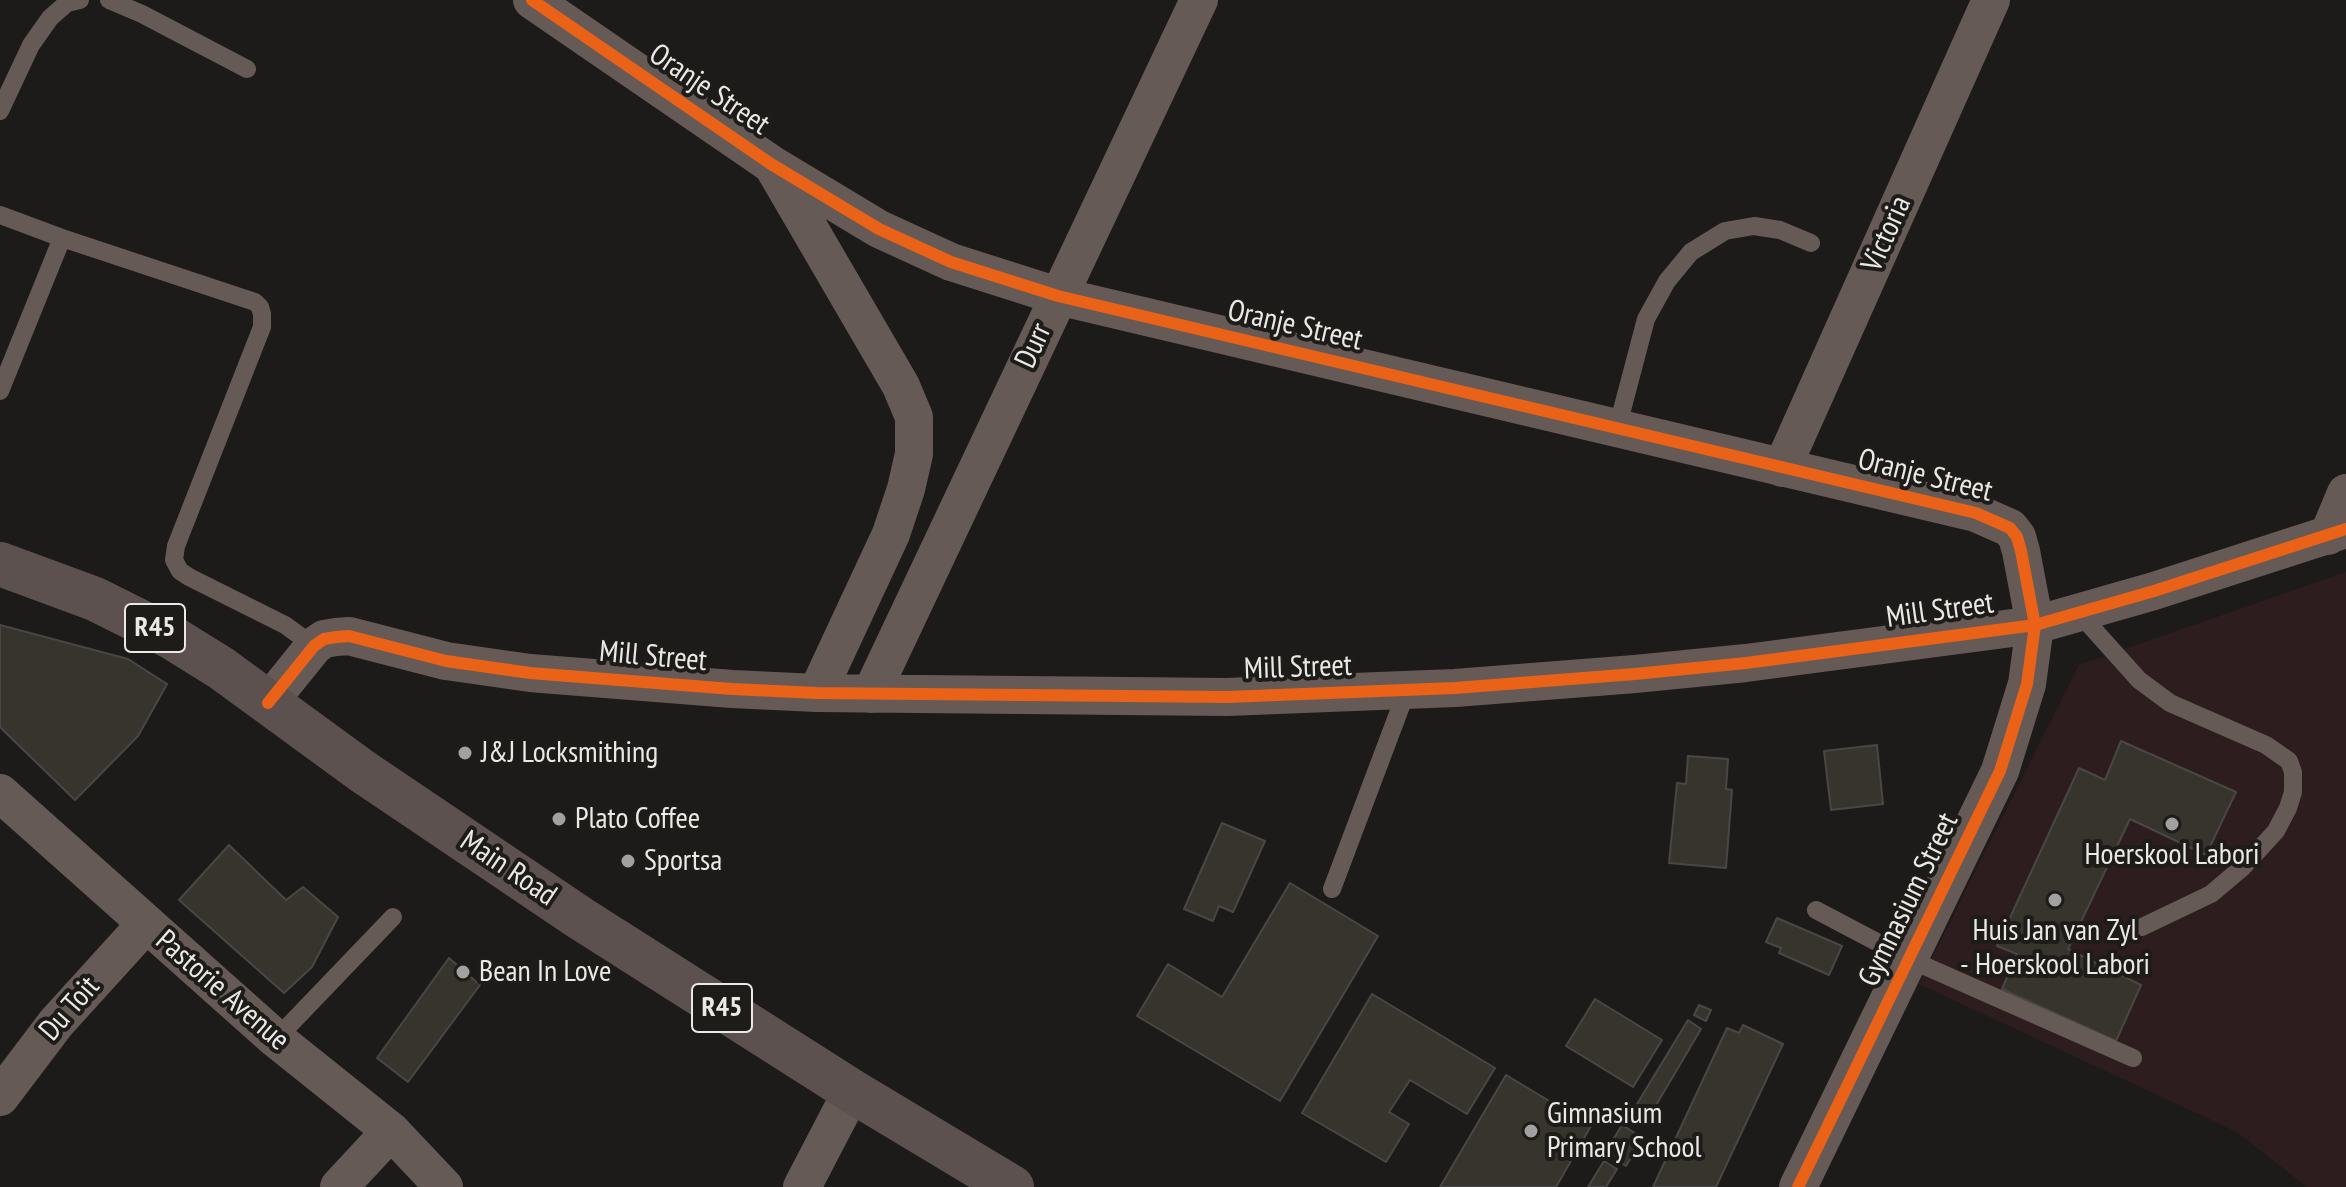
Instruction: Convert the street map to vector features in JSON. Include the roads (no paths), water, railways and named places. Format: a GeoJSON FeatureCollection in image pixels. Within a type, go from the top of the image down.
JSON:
{"type":"FeatureCollection","features":[{"type":"Feature","properties":{"kind":"main road","name":"Main Road"},"geometry":{"type":"LineString","coordinates":[[0,564],[129,613],[221,668],[362,771],[580,918],[852,1091],[1012,1187]]}},
{"type":"Feature","properties":{"kind":"street","name":"Oranje Street"},"geometry":{"type":"LineString","coordinates":[[532,0],[771,164],[879,229],[951,262],[1058,296],[1976,513],[2010,528],[2017,537],[2035,625]]}},
{"type":"Feature","properties":{"kind":"street","name":"Durr"},"geometry":{"type":"LineString","coordinates":[[871,694],[1199,0]]}},
{"type":"Feature","properties":{"kind":"street","name":"Victoria"},"geometry":{"type":"LineString","coordinates":[[1782,468],[1991,0]]}},
{"type":"Feature","properties":{"kind":"street"},"geometry":{"type":"LineString","coordinates":[[771,164],[901,386],[914,417],[914,454],[891,534],[817,693]]}},
{"type":"Feature","properties":{"kind":"street"},"geometry":{"type":"LineString","coordinates":[[2337,532],[2346,493]]}},
{"type":"Feature","properties":{"kind":"street","name":"Mill Street"},"geometry":{"type":"LineString","coordinates":[[314,646],[324,639],[349,636],[446,661],[530,673],[817,693],[1227,697],[1407,690],[1746,663],[2035,625],[2337,532]]}},
{"type":"Feature","properties":{"kind":"street","name":"Gymnasium Street"},"geometry":{"type":"LineString","coordinates":[[1798,1187],[2000,771],[2027,684],[2035,625]]}},
{"type":"Feature","properties":{"kind":"street"},"geometry":{"type":"LineString","coordinates":[[268,703],[314,646]]}},
{"type":"Feature","properties":{"kind":"street","name":"Pastorie Avenue"},"geometry":{"type":"LineString","coordinates":[[0,793],[276,1039],[391,1131],[444,1187]]}},
{"type":"Feature","properties":{"kind":"street","name":"Du Toit"},"geometry":{"type":"LineString","coordinates":[[0,1097],[56,1023],[145,925]]}},
{"type":"Feature","properties":{"kind":"street"},"geometry":{"type":"LineString","coordinates":[[802,1187],[852,1091]]}},
{"type":"Feature","properties":{"kind":"street"},"geometry":{"type":"LineString","coordinates":[[339,1187],[391,1131]]}},
{"type":"Feature","properties":{"kind":"lane"},"geometry":{"type":"LineString","coordinates":[[0,111],[37,36],[50,18],[67,3],[80,0]]}},
{"type":"Feature","properties":{"kind":"lane"},"geometry":{"type":"LineString","coordinates":[[109,0],[247,69]]}},
{"type":"Feature","properties":{"kind":"lane"},"geometry":{"type":"LineString","coordinates":[[0,215],[255,302],[260,307],[262,327],[176,546],[174,560],[180,571],[189,577],[285,625],[314,646]]}},
{"type":"Feature","properties":{"kind":"lane"},"geometry":{"type":"LineString","coordinates":[[1617,429],[1646,319],[1667,281],[1691,252],[1725,231],[1754,226],[1780,230],[1811,243]]}},
{"type":"Feature","properties":{"kind":"lane"},"geometry":{"type":"LineString","coordinates":[[0,391],[62,238]]}},
{"type":"Feature","properties":{"kind":"lane"},"geometry":{"type":"LineString","coordinates":[[2078,612],[2139,680],[2170,703],[2266,745],[2289,761],[2293,772],[2288,808],[2276,831],[2243,867],[2211,894],[2142,927]]}},
{"type":"Feature","properties":{"kind":"lane"},"geometry":{"type":"LineString","coordinates":[[1332,889],[1407,690]]}},
{"type":"Feature","properties":{"kind":"lane"},"geometry":{"type":"LineString","coordinates":[[1816,910],[1909,959],[2133,1058]]}},
{"type":"Feature","properties":{"kind":"lane"},"geometry":{"type":"LineString","coordinates":[[276,1039],[393,917]]}},
{"type":"Feature","properties":{"kind":"place","name":"J&J Locksmithing"},"geometry":{"type":"Point","coordinates":[465,753]}},
{"type":"Feature","properties":{"kind":"place","name":"Plato Coffee"},"geometry":{"type":"Point","coordinates":[559,819]}},
{"type":"Feature","properties":{"kind":"place","name":"Hoerskool Labori"},"geometry":{"type":"Point","coordinates":[2172,824]}},
{"type":"Feature","properties":{"kind":"place","name":"Sportsa"},"geometry":{"type":"Point","coordinates":[628,861]}},
{"type":"Feature","properties":{"kind":"place","name":"Huis Jan van Zyl - Hoerskool Labori"},"geometry":{"type":"Point","coordinates":[2055,900]}},
{"type":"Feature","properties":{"kind":"place","name":"Bean In Love"},"geometry":{"type":"Point","coordinates":[463,972]}},
{"type":"Feature","properties":{"kind":"place","name":"Gimnasium Primary School"},"geometry":{"type":"Point","coordinates":[1531,1131]}}]}
